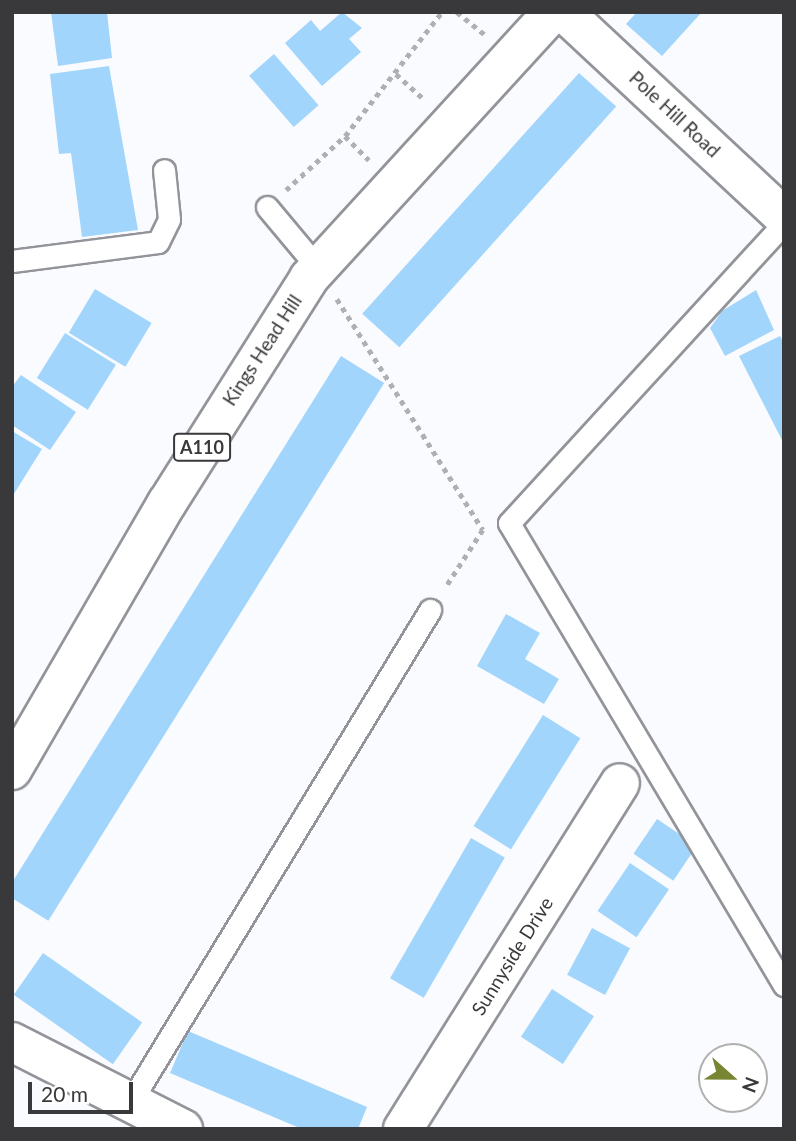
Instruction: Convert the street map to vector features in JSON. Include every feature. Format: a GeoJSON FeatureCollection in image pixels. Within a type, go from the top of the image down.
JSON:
{"type":"FeatureCollection","features":[{"type":"Feature","properties":{"kind":"main road","name":"Kings Head Hill"},"geometry":{"type":"LineString","coordinates":[[12,770],[167,503],[316,269],[553,12]]}},
{"type":"Feature","properties":{"kind":"main road","name":"Pole Hill Road"},"geometry":{"type":"LineString","coordinates":[[564,12],[784,217]]}},
{"type":"Feature","properties":{"kind":"main road","name":"Sunnyside Drive"},"geometry":{"type":"LineString","coordinates":[[403,1129],[621,783]]}},
{"type":"Feature","properties":{"kind":"main road"},"geometry":{"type":"LineString","coordinates":[[12,1042],[128,1106],[183,1129]]}},
{"type":"Feature","properties":{"kind":"lane"},"geometry":{"type":"LineString","coordinates":[[12,261],[158,242],[169,219],[164,170]]}},
{"type":"Feature","properties":{"kind":"lane"},"geometry":{"type":"LineString","coordinates":[[267,207],[316,269]]}},
{"type":"Feature","properties":{"kind":"lane"},"geometry":{"type":"LineString","coordinates":[[784,223],[509,523],[784,985]]}},
{"type":"Feature","properties":{"kind":"lane"},"geometry":{"type":"LineString","coordinates":[[128,1106],[430,610]]}},
{"type":"Feature","properties":{"kind":"path"},"geometry":{"type":"LineString","coordinates":[[267,207],[345,136],[442,12]]}},
{"type":"Feature","properties":{"kind":"path"},"geometry":{"type":"LineString","coordinates":[[457,12],[468,22]]}},
{"type":"Feature","properties":{"kind":"path"},"geometry":{"type":"LineString","coordinates":[[396,74],[422,96]]}},
{"type":"Feature","properties":{"kind":"path"},"geometry":{"type":"LineString","coordinates":[[345,136],[367,159]]}},
{"type":"Feature","properties":{"kind":"path"},"geometry":{"type":"LineString","coordinates":[[316,269],[483,530],[430,610]]}},
{"type":"Feature","properties":{"kind":"building"},"geometry":{"type":"Polygon","coordinates":[[[51,12],[107,12],[112,58],[58,66],[51,12]]]}},
{"type":"Feature","properties":{"kind":"building"},"geometry":{"type":"Polygon","coordinates":[[[342,12],[362,28],[349,39],[361,52],[322,86],[285,43],[311,20],[320,31],[342,12]]]}},
{"type":"Feature","properties":{"kind":"building"},"geometry":{"type":"Polygon","coordinates":[[[637,12],[702,12],[662,56],[626,24],[637,12]]]}},
{"type":"Feature","properties":{"kind":"building"},"geometry":{"type":"Polygon","coordinates":[[[274,54],[319,105],[294,127],[249,76],[274,54]]]}},
{"type":"Feature","properties":{"kind":"building"},"geometry":{"type":"Polygon","coordinates":[[[109,66],[138,230],[82,237],[71,153],[59,154],[50,74],[109,66]]]}},
{"type":"Feature","properties":{"kind":"building"},"geometry":{"type":"Polygon","coordinates":[[[579,73],[616,106],[399,347],[362,314],[579,73]]]}},
{"type":"Feature","properties":{"kind":"building"},"geometry":{"type":"Polygon","coordinates":[[[95,289],[152,323],[125,367],[69,333],[95,289]]]}},
{"type":"Feature","properties":{"kind":"building"},"geometry":{"type":"Polygon","coordinates":[[[756,290],[774,330],[725,356],[710,328],[722,311],[756,290]]]}},
{"type":"Feature","properties":{"kind":"building"},"geometry":{"type":"Polygon","coordinates":[[[65,333],[116,365],[88,410],[37,378],[65,333]]]}},
{"type":"Feature","properties":{"kind":"building"},"geometry":{"type":"Polygon","coordinates":[[[780,336],[784,343],[784,444],[739,356],[780,336]]]}},
{"type":"Feature","properties":{"kind":"building"},"geometry":{"type":"Polygon","coordinates":[[[341,356],[384,383],[48,921],[12,898],[12,883],[341,356]]]}},
{"type":"Feature","properties":{"kind":"building"},"geometry":{"type":"Polygon","coordinates":[[[21,375],[76,412],[50,450],[12,425],[12,387],[21,375]]]}},
{"type":"Feature","properties":{"kind":"building"},"geometry":{"type":"Polygon","coordinates":[[[12,431],[42,449],[12,497],[12,431]]]}},
{"type":"Feature","properties":{"kind":"building"},"geometry":{"type":"Polygon","coordinates":[[[506,614],[540,633],[525,659],[559,679],[544,704],[477,666],[506,614]]]}},
{"type":"Feature","properties":{"kind":"building"},"geometry":{"type":"Polygon","coordinates":[[[543,715],[580,738],[511,849],[474,826],[543,715]]]}},
{"type":"Feature","properties":{"kind":"building"},"geometry":{"type":"Polygon","coordinates":[[[657,819],[697,846],[673,881],[634,854],[657,819]]]}},
{"type":"Feature","properties":{"kind":"building"},"geometry":{"type":"Polygon","coordinates":[[[471,838],[505,858],[424,998],[390,978],[471,838]]]}},
{"type":"Feature","properties":{"kind":"building"},"geometry":{"type":"Polygon","coordinates":[[[630,863],[669,889],[637,937],[598,911],[630,863]]]}},
{"type":"Feature","properties":{"kind":"building"},"geometry":{"type":"Polygon","coordinates":[[[592,928],[630,948],[605,995],[567,975],[592,928]]]}},
{"type":"Feature","properties":{"kind":"building"},"geometry":{"type":"Polygon","coordinates":[[[43,953],[142,1022],[113,1064],[14,995],[43,953]]]}},
{"type":"Feature","properties":{"kind":"building"},"geometry":{"type":"Polygon","coordinates":[[[552,989],[594,1016],[563,1064],[521,1037],[552,989]]]}},
{"type":"Feature","properties":{"kind":"building"},"geometry":{"type":"Polygon","coordinates":[[[188,1031],[367,1107],[358,1129],[302,1129],[170,1073],[188,1031]]]}}]}
